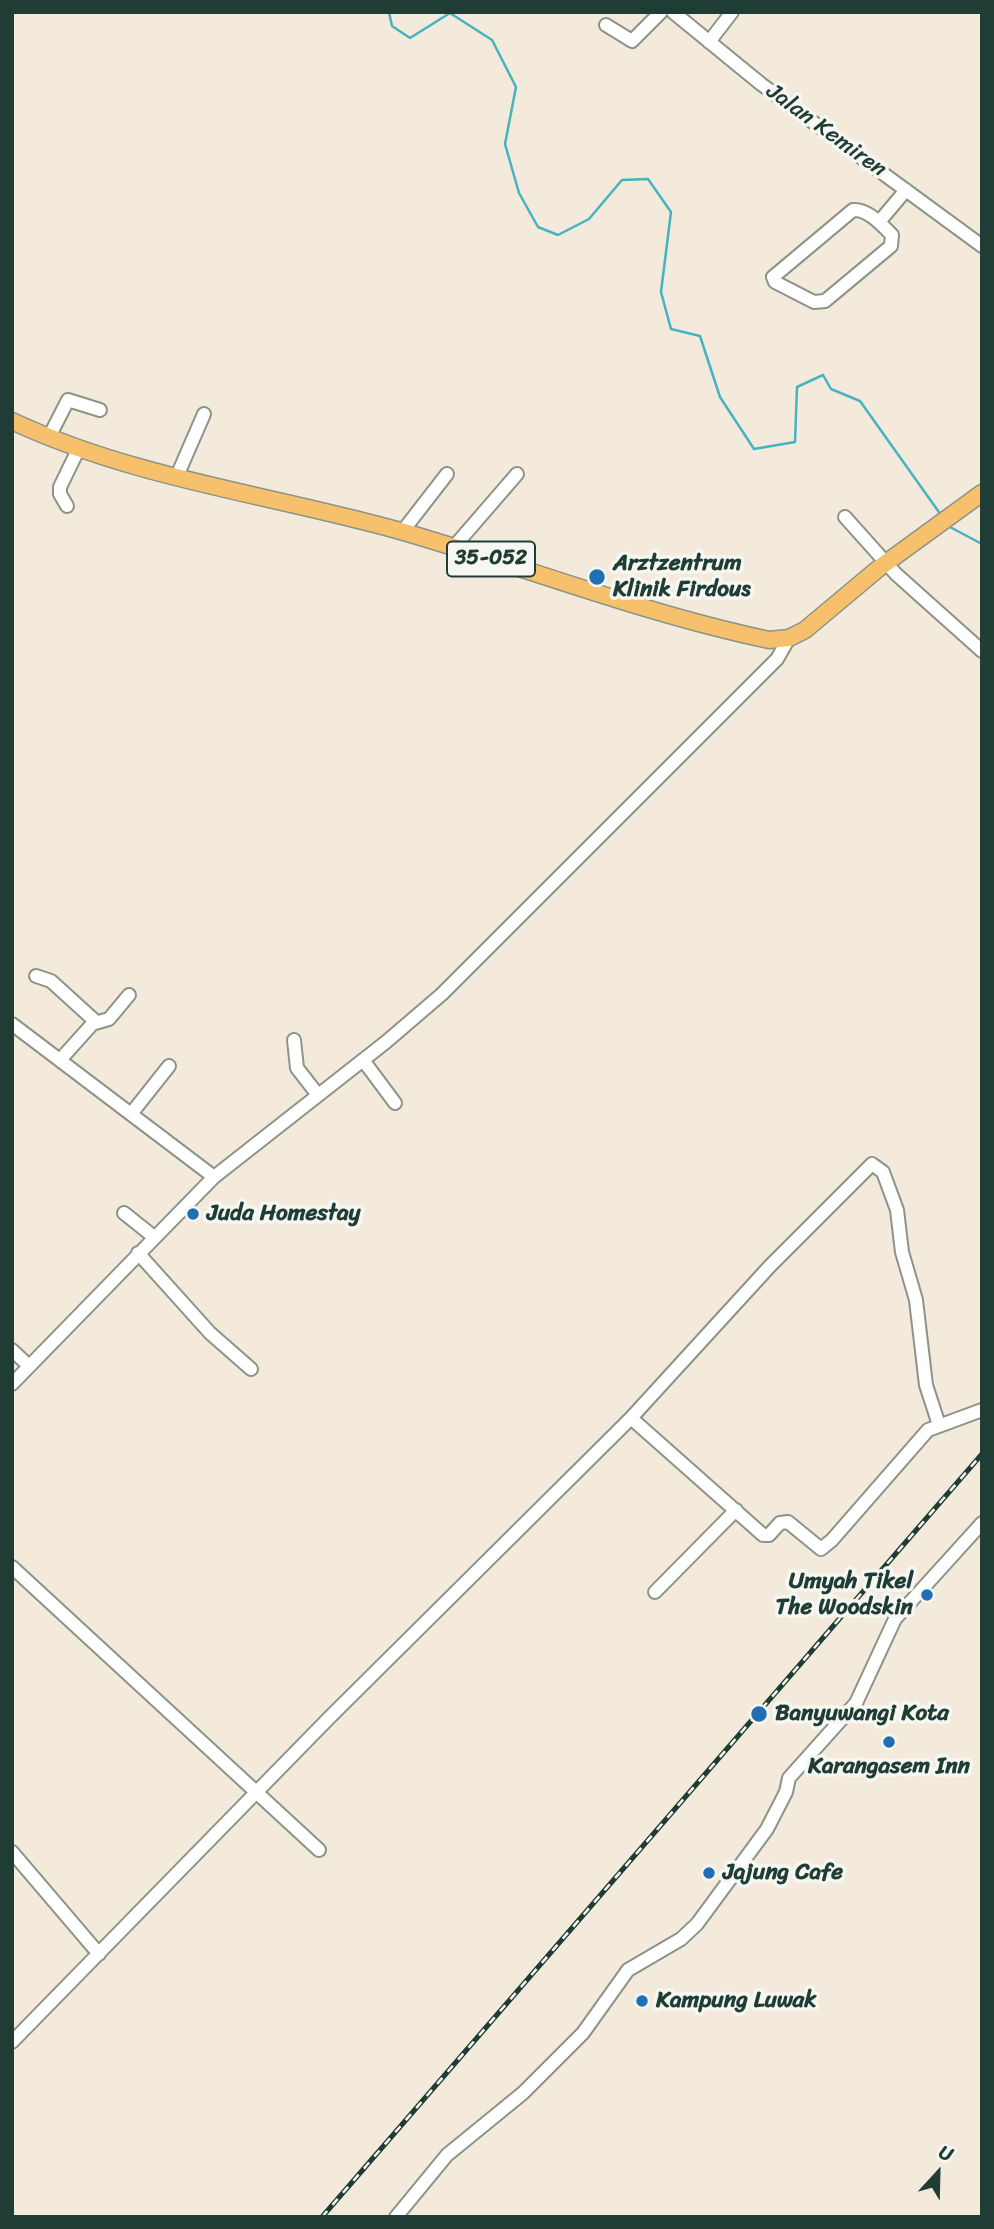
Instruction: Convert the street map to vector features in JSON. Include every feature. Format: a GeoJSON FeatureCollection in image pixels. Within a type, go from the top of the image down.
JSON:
{"type":"FeatureCollection","features":[{"type":"Feature","properties":{"kind":"main road","name":"35-052"},"geometry":{"type":"LineString","coordinates":[[12,421],[49,437],[177,476],[402,532],[746,635],[769,640],[789,638]]}},
{"type":"Feature","properties":{"kind":"main road"},"geometry":{"type":"LineString","coordinates":[[789,638],[812,625],[886,562],[982,493]]}},
{"type":"Feature","properties":{"kind":"street"},"geometry":{"type":"LineString","coordinates":[[606,25],[632,41],[662,12]]}},
{"type":"Feature","properties":{"kind":"street","name":"Jalan Kemiren"},"geometry":{"type":"LineString","coordinates":[[673,12],[761,84],[982,246]]}},
{"type":"Feature","properties":{"kind":"street"},"geometry":{"type":"LineString","coordinates":[[709,42],[732,12]]}},
{"type":"Feature","properties":{"kind":"street"},"geometry":{"type":"LineString","coordinates":[[879,222],[906,190]]}},
{"type":"Feature","properties":{"kind":"street"},"geometry":{"type":"LineString","coordinates":[[853,210],[861,210],[879,222],[892,235],[894,243],[825,301],[808,299],[773,280],[853,210]]}},
{"type":"Feature","properties":{"kind":"street"},"geometry":{"type":"LineString","coordinates":[[49,437],[68,400],[100,410]]}},
{"type":"Feature","properties":{"kind":"street"},"geometry":{"type":"LineString","coordinates":[[177,476],[204,414]]}},
{"type":"Feature","properties":{"kind":"street"},"geometry":{"type":"LineString","coordinates":[[67,506],[60,494],[60,487],[79,447]]}},
{"type":"Feature","properties":{"kind":"street"},"geometry":{"type":"LineString","coordinates":[[402,532],[447,474]]}},
{"type":"Feature","properties":{"kind":"street"},"geometry":{"type":"LineString","coordinates":[[453,548],[517,474]]}},
{"type":"Feature","properties":{"kind":"street"},"geometry":{"type":"LineString","coordinates":[[845,517],[920,598],[982,651]]}},
{"type":"Feature","properties":{"kind":"street"},"geometry":{"type":"LineString","coordinates":[[12,1384],[214,1177],[442,994],[777,659],[789,638]]}},
{"type":"Feature","properties":{"kind":"street"},"geometry":{"type":"LineString","coordinates":[[36,976],[51,981],[95,1023]]}},
{"type":"Feature","properties":{"kind":"street"},"geometry":{"type":"LineString","coordinates":[[60,1060],[95,1023],[110,1019],[130,995]]}},
{"type":"Feature","properties":{"kind":"street"},"geometry":{"type":"LineString","coordinates":[[12,1024],[214,1177]]}},
{"type":"Feature","properties":{"kind":"street"},"geometry":{"type":"LineString","coordinates":[[295,1040],[297,1068],[318,1096]]}},
{"type":"Feature","properties":{"kind":"street"},"geometry":{"type":"LineString","coordinates":[[363,1060],[395,1102]]}},
{"type":"Feature","properties":{"kind":"street"},"geometry":{"type":"LineString","coordinates":[[131,1114],[169,1066]]}},
{"type":"Feature","properties":{"kind":"street"},"geometry":{"type":"LineString","coordinates":[[12,2042],[255,1794],[631,1418],[770,1266],[873,1164],[883,1172],[897,1210],[902,1252],[916,1300],[926,1385],[939,1425]]}},
{"type":"Feature","properties":{"kind":"street"},"geometry":{"type":"LineString","coordinates":[[124,1213],[154,1237]]}},
{"type":"Feature","properties":{"kind":"street"},"geometry":{"type":"LineString","coordinates":[[138,1253],[166,1288],[251,1369]]}},
{"type":"Feature","properties":{"kind":"street"},"geometry":{"type":"LineString","coordinates":[[12,1350],[29,1366]]}},
{"type":"Feature","properties":{"kind":"street"},"geometry":{"type":"LineString","coordinates":[[631,1418],[763,1535],[769,1535],[780,1523],[788,1522],[816,1547],[823,1548],[924,1434],[939,1425],[982,1410]]}},
{"type":"Feature","properties":{"kind":"street"},"geometry":{"type":"LineString","coordinates":[[655,1592],[736,1510]]}},
{"type":"Feature","properties":{"kind":"street"},"geometry":{"type":"LineString","coordinates":[[397,2217],[447,2155],[523,2093],[583,2033],[628,1970],[681,1939],[697,1924],[770,1824],[794,1771],[860,1697],[895,1619],[982,1523]]}},
{"type":"Feature","properties":{"kind":"street"},"geometry":{"type":"LineString","coordinates":[[12,1567],[318,1850]]}},
{"type":"Feature","properties":{"kind":"street"},"geometry":{"type":"LineString","coordinates":[[12,1852],[99,1954]]}},
{"type":"Feature","properties":{"kind":"waterway"},"geometry":{"type":"LineString","coordinates":[[389,12],[392,26],[410,38],[450,13],[492,40],[516,87],[505,144],[519,193],[538,227],[558,235],[589,219],[622,180],[648,179],[671,212],[661,292],[671,329],[700,336],[720,397],[754,449],[795,442],[797,387],[823,375],[831,389],[860,401],[941,515]]}},
{"type":"Feature","properties":{"kind":"waterway"},"geometry":{"type":"LineString","coordinates":[[948,526],[982,544]]}},
{"type":"Feature","properties":{"kind":"railway"},"geometry":{"type":"LineString","coordinates":[[322,2217],[982,1454]]}},
{"type":"Feature","properties":{"kind":"place","name":"Arztzentrum Klinik Firdous"},"geometry":{"type":"Point","coordinates":[597,577]}},
{"type":"Feature","properties":{"kind":"place","name":"Juda Homestay"},"geometry":{"type":"Point","coordinates":[193,1214]}},
{"type":"Feature","properties":{"kind":"place","name":"Umyah Tikel The Woodskin"},"geometry":{"type":"Point","coordinates":[927,1595]}},
{"type":"Feature","properties":{"kind":"place","name":"Banyuwangi Kota"},"geometry":{"type":"Point","coordinates":[759,1714]}},
{"type":"Feature","properties":{"kind":"place","name":"Karangasem Inn"},"geometry":{"type":"Point","coordinates":[889,1742]}},
{"type":"Feature","properties":{"kind":"place","name":"Jajung Cafe"},"geometry":{"type":"Point","coordinates":[709,1873]}},
{"type":"Feature","properties":{"kind":"place","name":"Kampung Luwak"},"geometry":{"type":"Point","coordinates":[642,2001]}}]}
